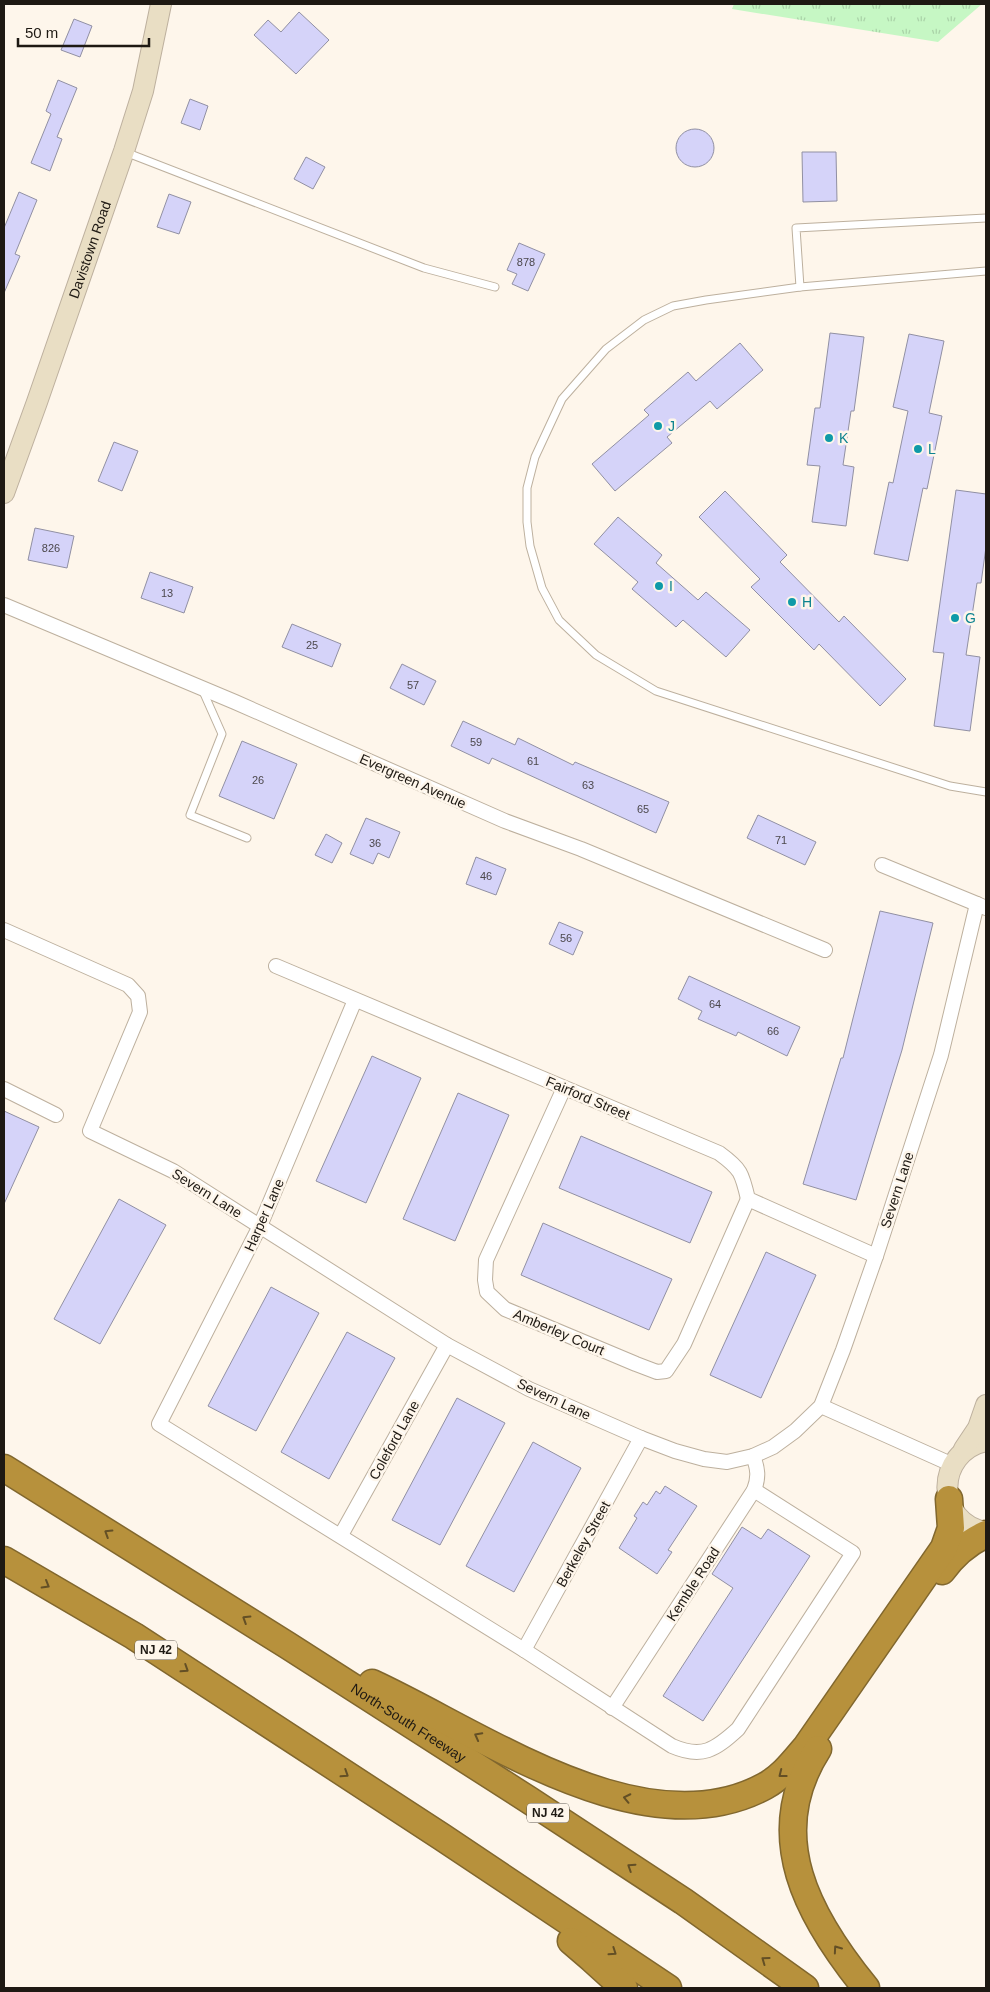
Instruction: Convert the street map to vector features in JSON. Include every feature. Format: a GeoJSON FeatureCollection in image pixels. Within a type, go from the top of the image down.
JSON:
{"type":"FeatureCollection","features":[{"type":"Feature","properties":{"kind":"highway","name":"North-South Freeway"},"geometry":{"type":"LineString","coordinates":[[4,1468],[287,1644],[675,1896],[804,1988]]}},
{"type":"Feature","properties":{"kind":"highway"},"geometry":{"type":"LineString","coordinates":[[287,1644],[412,1701],[524,1761],[601,1792],[650,1802],[687,1806],[734,1800],[766,1786],[789,1768],[806,1747],[944,1548],[951,1528],[949,1499]]}},
{"type":"Feature","properties":{"kind":"highway"},"geometry":{"type":"LineString","coordinates":[[866,1988],[848,1966],[819,1922],[800,1879],[794,1848],[794,1810],[797,1794],[816,1751],[948,1562],[963,1546],[986,1533]]}},
{"type":"Feature","properties":{"kind":"highway","name":"NJ 42"},"geometry":{"type":"LineString","coordinates":[[4,1560],[134,1636],[442,1837],[668,1988]]}},
{"type":"Feature","properties":{"kind":"highway"},"geometry":{"type":"LineString","coordinates":[[442,1837],[592,1958],[624,1988]]}},
{"type":"Feature","properties":{"kind":"street","name":"Davistown Road"},"geometry":{"type":"LineString","coordinates":[[4,493],[38,402],[124,151],[143,91],[161,4]]}},
{"type":"Feature","properties":{"kind":"street","name":"Evergreen Avenue"},"geometry":{"type":"LineString","coordinates":[[4,605],[202,688],[505,821],[581,849],[825,950]]}},
{"type":"Feature","properties":{"kind":"street"},"geometry":{"type":"LineString","coordinates":[[882,865],[982,906]]}},
{"type":"Feature","properties":{"kind":"street","name":"Severn Lane"},"geometry":{"type":"LineString","coordinates":[[4,930],[128,985],[138,996],[140,1012],[90,1131],[172,1170],[447,1345],[529,1389],[641,1438],[704,1459],[727,1462],[754,1456],[773,1448],[795,1431],[820,1406],[843,1350],[876,1256],[941,1056],[982,906]]}},
{"type":"Feature","properties":{"kind":"street","name":"Fairford Street"},"geometry":{"type":"LineString","coordinates":[[276,966],[719,1153],[734,1164],[743,1176],[748,1199]]}},
{"type":"Feature","properties":{"kind":"street","name":"Harper Lane"},"geometry":{"type":"LineString","coordinates":[[341,1535],[159,1424],[260,1226],[355,1000]]}},
{"type":"Feature","properties":{"kind":"street","name":"Amberley Court"},"geometry":{"type":"LineString","coordinates":[[564,1088],[486,1260],[485,1280],[487,1292],[505,1309],[636,1364],[657,1372],[666,1371],[684,1344],[748,1199]]}},
{"type":"Feature","properties":{"kind":"street"},"geometry":{"type":"LineString","coordinates":[[4,1089],[56,1114]]}},
{"type":"Feature","properties":{"kind":"street"},"geometry":{"type":"LineString","coordinates":[[748,1199],[876,1256]]}},
{"type":"Feature","properties":{"kind":"street","name":"Coleford Lane"},"geometry":{"type":"LineString","coordinates":[[341,1535],[447,1345]]}},
{"type":"Feature","properties":{"kind":"street"},"geometry":{"type":"LineString","coordinates":[[986,1405],[978,1428],[956,1460],[948,1480],[949,1499],[956,1514],[965,1523],[986,1533]]}},
{"type":"Feature","properties":{"kind":"street"},"geometry":{"type":"LineString","coordinates":[[820,1406],[956,1460]]}},
{"type":"Feature","properties":{"kind":"street","name":"Berkeley Street"},"geometry":{"type":"LineString","coordinates":[[524,1650],[641,1438]]}},
{"type":"Feature","properties":{"kind":"street"},"geometry":{"type":"LineString","coordinates":[[956,1460],[970,1446],[986,1441]]}},
{"type":"Feature","properties":{"kind":"street","name":"Kemble Road"},"geometry":{"type":"LineString","coordinates":[[612,1708],[754,1490],[758,1478],[758,1467],[754,1456]]}},
{"type":"Feature","properties":{"kind":"street"},"geometry":{"type":"LineString","coordinates":[[341,1535],[672,1746],[688,1753],[706,1751],[723,1742],[738,1729],[853,1553],[754,1490]]}},
{"type":"Feature","properties":{"kind":"lane"},"geometry":{"type":"LineString","coordinates":[[124,151],[424,268],[495,287]]}},
{"type":"Feature","properties":{"kind":"lane"},"geometry":{"type":"LineString","coordinates":[[800,287],[796,228],[986,218]]}},
{"type":"Feature","properties":{"kind":"lane"},"geometry":{"type":"LineString","coordinates":[[986,271],[800,287],[706,300],[673,306],[644,320],[606,350],[562,400],[535,457],[528,488],[526,522],[530,546],[542,588],[559,620],[596,655],[656,691],[950,786],[986,792]]}},
{"type":"Feature","properties":{"kind":"lane"},"geometry":{"type":"LineString","coordinates":[[202,688],[222,734],[190,815],[247,838]]}},
{"type":"Feature","properties":{"kind":"green space"},"geometry":{"type":"Polygon","coordinates":[[[734,4],[982,4],[938,42],[732,9],[734,4]]]}},
{"type":"Feature","properties":{"kind":"building"},"geometry":{"type":"Polygon","coordinates":[[[299,12],[329,40],[296,74],[254,35],[268,20],[281,32],[299,12]]]}},
{"type":"Feature","properties":{"kind":"building"},"geometry":{"type":"Polygon","coordinates":[[[74,19],[92,26],[80,57],[61,50],[74,19]]]}},
{"type":"Feature","properties":{"kind":"building"},"geometry":{"type":"Polygon","coordinates":[[[58,80],[77,88],[57,137],[62,139],[50,171],[31,163],[51,114],[46,111],[58,80]]]}},
{"type":"Feature","properties":{"kind":"building"},"geometry":{"type":"Polygon","coordinates":[[[190,99],[208,106],[200,130],[181,123],[190,99]]]}},
{"type":"Feature","properties":{"kind":"building"},"geometry":{"type":"Polygon","coordinates":[[[695,129],[708,135],[714,148],[708,161],[695,167],[682,161],[676,148],[682,135],[695,129]]]}},
{"type":"Feature","properties":{"kind":"building"},"geometry":{"type":"Polygon","coordinates":[[[802,152],[836,152],[837,201],[803,202],[802,152]]]}},
{"type":"Feature","properties":{"kind":"building"},"geometry":{"type":"Polygon","coordinates":[[[306,157],[325,167],[313,189],[294,179],[306,157]]]}},
{"type":"Feature","properties":{"kind":"building"},"geometry":{"type":"Polygon","coordinates":[[[19,192],[37,200],[15,254],[20,256],[4,293],[4,228],[19,192]]]}},
{"type":"Feature","properties":{"kind":"building"},"geometry":{"type":"Polygon","coordinates":[[[169,194],[191,202],[179,234],[157,227],[169,194]]]}},
{"type":"Feature","properties":{"kind":"building"},"geometry":{"type":"Polygon","coordinates":[[[519,243],[545,254],[528,291],[512,284],[517,274],[507,270],[519,243]]]}},
{"type":"Feature","properties":{"kind":"building","name":"K"},"geometry":{"type":"Polygon","coordinates":[[[830,333],[864,337],[854,411],[851,411],[843,465],[854,467],[846,526],[812,522],[820,466],[807,465],[815,408],[820,408],[830,333]]]}},
{"type":"Feature","properties":{"kind":"building","name":"L"},"geometry":{"type":"Polygon","coordinates":[[[909,334],[944,341],[929,413],[942,416],[927,489],[923,488],[908,561],[874,554],[889,482],[893,483],[908,411],[893,407],[909,334]]]}},
{"type":"Feature","properties":{"kind":"building","name":"J"},"geometry":{"type":"Polygon","coordinates":[[[740,343],[763,370],[717,409],[710,401],[667,437],[672,443],[615,491],[592,464],[649,415],[644,410],[688,372],[696,381],[740,343]]]}},
{"type":"Feature","properties":{"kind":"building"},"geometry":{"type":"Polygon","coordinates":[[[114,442],[138,451],[122,491],[98,481],[114,442]]]}},
{"type":"Feature","properties":{"kind":"building","name":"G"},"geometry":{"type":"Polygon","coordinates":[[[956,490],[986,494],[986,547],[981,583],[977,583],[966,655],[980,657],[970,731],[934,726],[944,653],[933,652],[956,490]]]}},
{"type":"Feature","properties":{"kind":"building","name":"H"},"geometry":{"type":"Polygon","coordinates":[[[725,491],[787,555],[780,562],[839,622],[844,616],[906,679],[880,706],[819,644],[814,650],[751,587],[760,579],[699,517],[725,491]]]}},
{"type":"Feature","properties":{"kind":"building","name":"I"},"geometry":{"type":"Polygon","coordinates":[[[618,517],[662,555],[656,563],[698,600],[706,592],[750,630],[726,657],[683,620],[676,627],[632,589],[638,582],[594,544],[618,517]]]}},
{"type":"Feature","properties":{"kind":"building"},"geometry":{"type":"Polygon","coordinates":[[[35,528],[74,536],[67,568],[28,560],[35,528]]]}},
{"type":"Feature","properties":{"kind":"building"},"geometry":{"type":"Polygon","coordinates":[[[150,572],[193,587],[184,613],[141,598],[150,572]]]}},
{"type":"Feature","properties":{"kind":"building"},"geometry":{"type":"Polygon","coordinates":[[[292,624],[341,644],[332,667],[282,647],[292,624]]]}},
{"type":"Feature","properties":{"kind":"building"},"geometry":{"type":"Polygon","coordinates":[[[402,664],[436,681],[424,705],[390,688],[402,664]]]}},
{"type":"Feature","properties":{"kind":"building"},"geometry":{"type":"Polygon","coordinates":[[[463,721],[515,745],[518,738],[573,765],[575,762],[669,802],[656,833],[492,758],[489,764],[451,746],[463,721]]]}},
{"type":"Feature","properties":{"kind":"building"},"geometry":{"type":"Polygon","coordinates":[[[242,741],[297,764],[274,819],[219,796],[242,741]]]}},
{"type":"Feature","properties":{"kind":"building"},"geometry":{"type":"Polygon","coordinates":[[[758,815],[816,842],[805,865],[747,838],[758,815]]]}},
{"type":"Feature","properties":{"kind":"building"},"geometry":{"type":"Polygon","coordinates":[[[366,818],[400,832],[389,858],[378,853],[373,864],[350,854],[366,818]]]}},
{"type":"Feature","properties":{"kind":"building"},"geometry":{"type":"Polygon","coordinates":[[[326,834],[342,843],[332,863],[315,855],[326,834]]]}},
{"type":"Feature","properties":{"kind":"building"},"geometry":{"type":"Polygon","coordinates":[[[476,857],[506,869],[496,895],[466,884],[476,857]]]}},
{"type":"Feature","properties":{"kind":"building"},"geometry":{"type":"Polygon","coordinates":[[[880,911],[933,923],[902,1050],[856,1200],[803,1184],[841,1058],[843,1058],[880,911]]]}},
{"type":"Feature","properties":{"kind":"building"},"geometry":{"type":"Polygon","coordinates":[[[559,922],[583,932],[573,955],[549,944],[559,922]]]}},
{"type":"Feature","properties":{"kind":"building"},"geometry":{"type":"Polygon","coordinates":[[[689,976],[800,1027],[787,1056],[738,1032],[736,1036],[698,1019],[702,1011],[678,999],[689,976]]]}},
{"type":"Feature","properties":{"kind":"building"},"geometry":{"type":"Polygon","coordinates":[[[372,1056],[421,1078],[366,1203],[316,1181],[372,1056]]]}},
{"type":"Feature","properties":{"kind":"building"},"geometry":{"type":"Polygon","coordinates":[[[458,1093],[509,1115],[455,1241],[403,1219],[458,1093]]]}},
{"type":"Feature","properties":{"kind":"building"},"geometry":{"type":"Polygon","coordinates":[[[4,1111],[39,1127],[4,1204],[4,1111]]]}},
{"type":"Feature","properties":{"kind":"building"},"geometry":{"type":"Polygon","coordinates":[[[581,1136],[712,1192],[690,1243],[559,1188],[581,1136]]]}},
{"type":"Feature","properties":{"kind":"building"},"geometry":{"type":"Polygon","coordinates":[[[119,1199],[166,1225],[100,1344],[54,1319],[119,1199]]]}},
{"type":"Feature","properties":{"kind":"building"},"geometry":{"type":"Polygon","coordinates":[[[543,1223],[672,1279],[649,1330],[521,1275],[543,1223]]]}},
{"type":"Feature","properties":{"kind":"building"},"geometry":{"type":"Polygon","coordinates":[[[766,1252],[816,1275],[761,1398],[710,1375],[766,1252]]]}},
{"type":"Feature","properties":{"kind":"building"},"geometry":{"type":"Polygon","coordinates":[[[271,1287],[319,1313],[256,1431],[208,1406],[271,1287]]]}},
{"type":"Feature","properties":{"kind":"building"},"geometry":{"type":"Polygon","coordinates":[[[347,1332],[395,1358],[329,1479],[281,1452],[347,1332]]]}},
{"type":"Feature","properties":{"kind":"building"},"geometry":{"type":"Polygon","coordinates":[[[457,1398],[505,1423],[440,1545],[392,1520],[457,1398]]]}},
{"type":"Feature","properties":{"kind":"building"},"geometry":{"type":"Polygon","coordinates":[[[533,1442],[581,1468],[514,1592],[466,1566],[533,1442]]]}},
{"type":"Feature","properties":{"kind":"building"},"geometry":{"type":"Polygon","coordinates":[[[665,1486],[697,1506],[668,1550],[672,1552],[657,1574],[619,1548],[637,1518],[634,1516],[643,1502],[647,1505],[656,1491],[660,1494],[665,1486]]]}},
{"type":"Feature","properties":{"kind":"building"},"geometry":{"type":"Polygon","coordinates":[[[742,1527],[761,1539],[768,1529],[810,1556],[703,1721],[663,1696],[733,1588],[712,1574],[742,1527]]]}},
{"type":"Feature","properties":{"kind":"place","name":"J"},"geometry":{"type":"Point","coordinates":[658,426]}},
{"type":"Feature","properties":{"kind":"place","name":"K"},"geometry":{"type":"Point","coordinates":[829,438]}},
{"type":"Feature","properties":{"kind":"place","name":"L"},"geometry":{"type":"Point","coordinates":[918,449]}},
{"type":"Feature","properties":{"kind":"place","name":"I"},"geometry":{"type":"Point","coordinates":[659,586]}},
{"type":"Feature","properties":{"kind":"place","name":"H"},"geometry":{"type":"Point","coordinates":[792,602]}},
{"type":"Feature","properties":{"kind":"place","name":"G"},"geometry":{"type":"Point","coordinates":[955,618]}}]}
